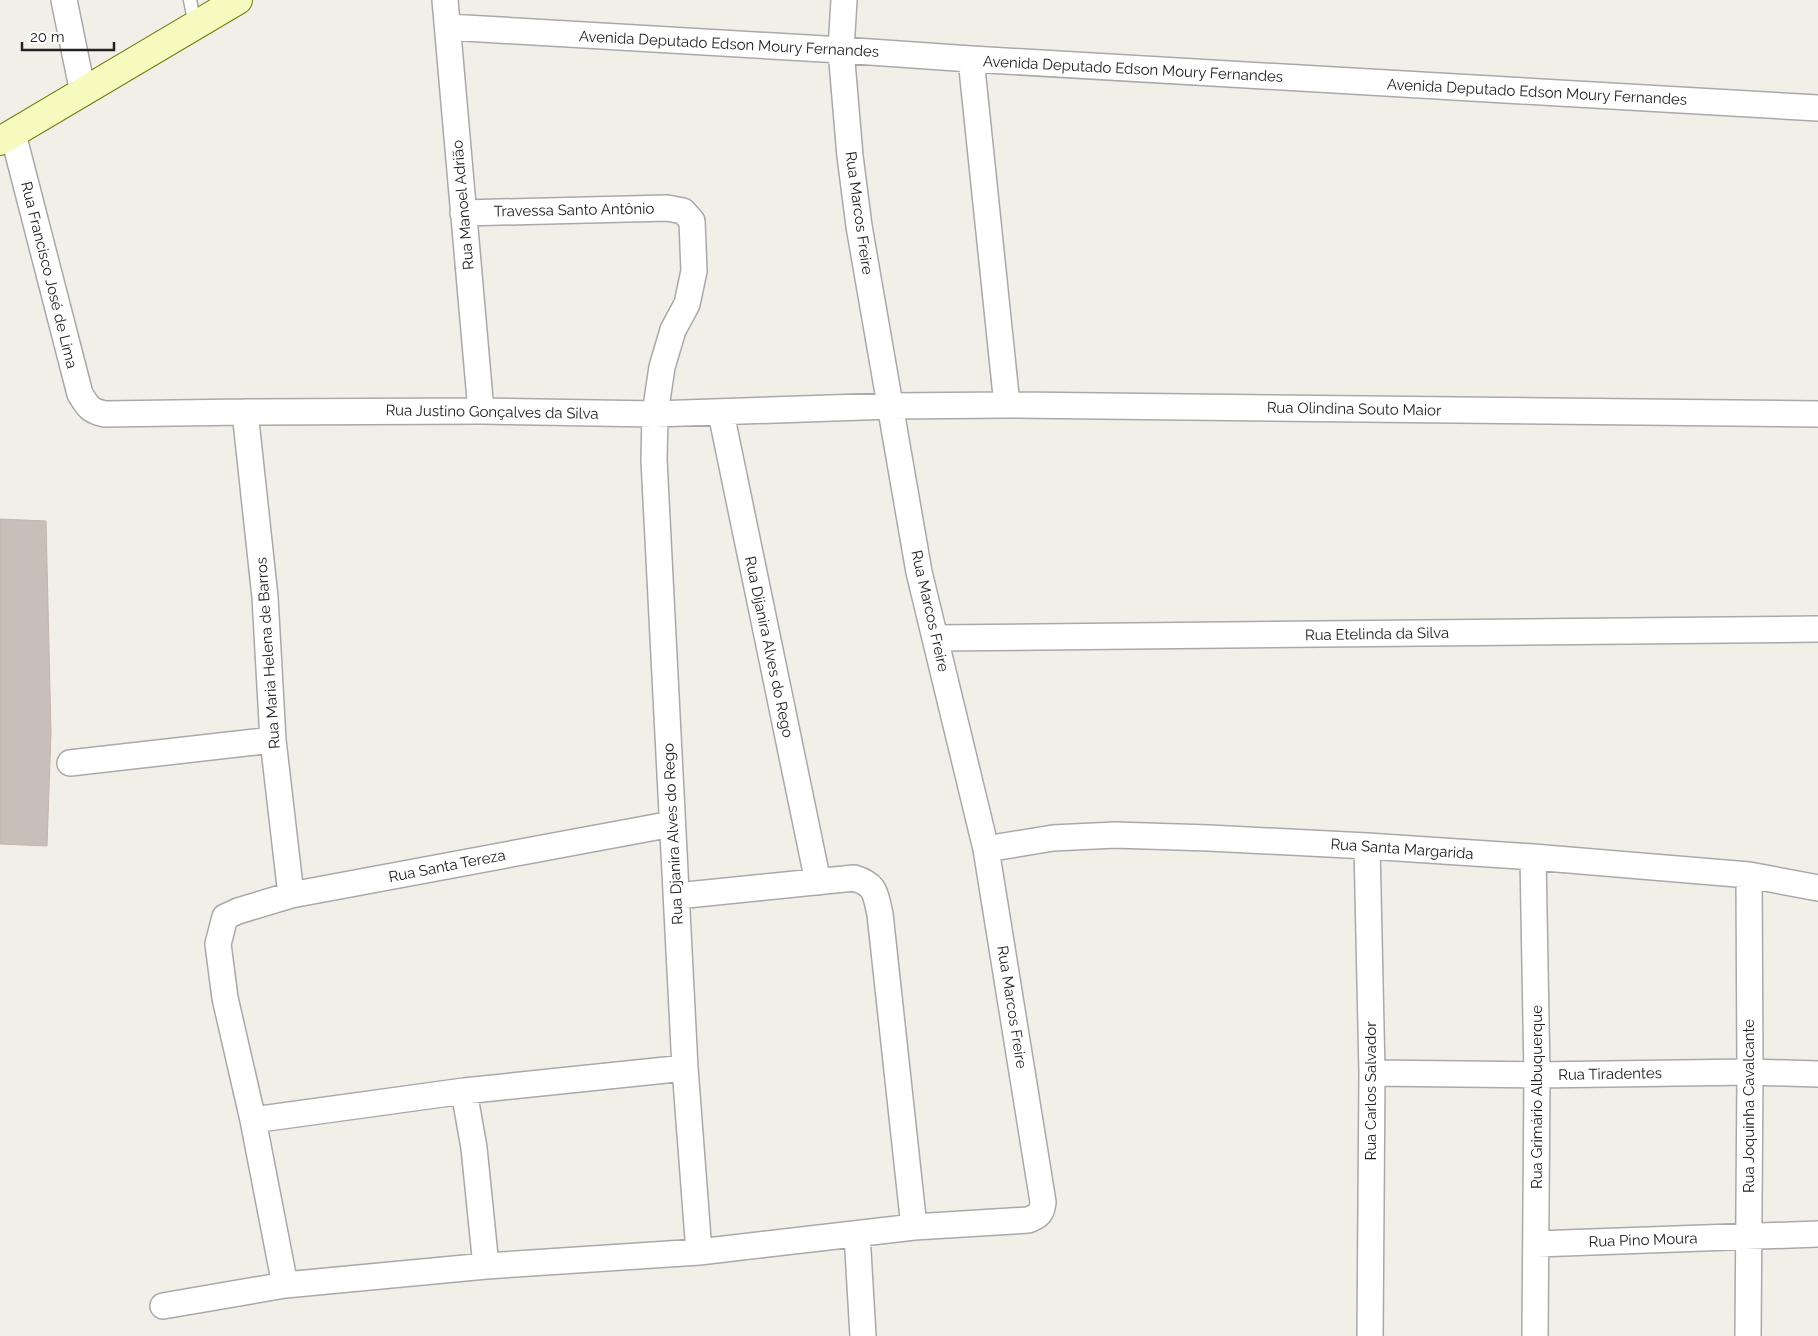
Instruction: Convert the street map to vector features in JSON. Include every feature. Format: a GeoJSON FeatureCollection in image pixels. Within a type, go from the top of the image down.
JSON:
{"type":"FeatureCollection","features":[{"type":"Feature","properties":{"kind":"main road"},"geometry":{"type":"LineString","coordinates":[[6,138],[83,93],[193,13],[238,0]]}},
{"type":"Feature","properties":{"kind":"street"},"geometry":{"type":"LineString","coordinates":[[64,0],[83,93]]}},
{"type":"Feature","properties":{"kind":"street","name":"Rua Manoel Adrião"},"geometry":{"type":"LineString","coordinates":[[445,0],[481,411]]}},
{"type":"Feature","properties":{"kind":"street","name":"Rua Marcos Freire"},"geometry":{"type":"LineString","coordinates":[[844,0],[841,50],[850,156],[859,226],[919,572],[986,849],[1043,1202],[1042,1212],[1037,1217],[1028,1220],[914,1227]]}},
{"type":"Feature","properties":{"kind":"street","name":"Avenida Deputado Edson Moury Fernandes"},"geometry":{"type":"LineString","coordinates":[[448,27],[841,50],[971,60],[1818,108]]}},
{"type":"Feature","properties":{"kind":"street"},"geometry":{"type":"LineString","coordinates":[[971,60],[1007,405]]}},
{"type":"Feature","properties":{"kind":"street","name":"Rua Francisco José de Lima"},"geometry":{"type":"LineString","coordinates":[[6,138],[80,394],[86,405],[93,412]]}},
{"type":"Feature","properties":{"kind":"street","name":"Travessa Santo Antônio"},"geometry":{"type":"LineString","coordinates":[[463,213],[646,207],[667,208],[683,212]]}},
{"type":"Feature","properties":{"kind":"street","name":"Rua Djanira Alves do Rego"},"geometry":{"type":"LineString","coordinates":[[683,212],[692,221],[694,271],[687,304],[673,330],[662,367],[654,414],[656,509],[685,1068],[699,1252]]}},
{"type":"Feature","properties":{"kind":"street","name":"Rua Olindina Souto Maior"},"geometry":{"type":"LineString","coordinates":[[890,406],[1007,405],[1818,414]]}},
{"type":"Feature","properties":{"kind":"street","name":"Rua Justino Gonçalves da Silva"},"geometry":{"type":"LineString","coordinates":[[93,412],[105,414],[481,411],[654,414],[890,406]]}},
{"type":"Feature","properties":{"kind":"street","name":"Rua Maria Helena de Barros"},"geometry":{"type":"LineString","coordinates":[[245,412],[265,597],[273,740],[291,895]]}},
{"type":"Feature","properties":{"kind":"street","name":"Rua Dijanira Alves do Rego"},"geometry":{"type":"LineString","coordinates":[[721,412],[818,882]]}},
{"type":"Feature","properties":{"kind":"street","name":"Rua Etelinda da Silva"},"geometry":{"type":"LineString","coordinates":[[936,638],[1818,629]]}},
{"type":"Feature","properties":{"kind":"street"},"geometry":{"type":"LineString","coordinates":[[70,763],[273,740]]}},
{"type":"Feature","properties":{"kind":"street","name":"Rua Santa Tereza"},"geometry":{"type":"LineString","coordinates":[[253,1120],[225,998],[219,961],[218,944],[225,918],[238,911],[291,895],[672,824]]}},
{"type":"Feature","properties":{"kind":"street","name":"Rua Santa Margarida"},"geometry":{"type":"LineString","coordinates":[[986,849],[1053,838],[1115,835],[1209,838],[1533,857],[1749,875],[1818,888]]}},
{"type":"Feature","properties":{"kind":"street","name":"Rua Carlos Salvador"},"geometry":{"type":"LineString","coordinates":[[1367,846],[1372,1073],[1370,1336]]}},
{"type":"Feature","properties":{"kind":"street","name":"Rua Grimário Albuquerque"},"geometry":{"type":"LineString","coordinates":[[1533,857],[1537,1075],[1535,1336]]}},
{"type":"Feature","properties":{"kind":"street","name":"Rua Joquinha Cavalcante"},"geometry":{"type":"LineString","coordinates":[[1748,1336],[1749,875]]}},
{"type":"Feature","properties":{"kind":"street"},"geometry":{"type":"LineString","coordinates":[[163,1306],[285,1285],[486,1266],[699,1252],[914,1227],[880,914],[874,890],[866,882],[854,878],[677,896]]}},
{"type":"Feature","properties":{"kind":"street"},"geometry":{"type":"LineString","coordinates":[[285,1285],[253,1120],[464,1091],[685,1068]]}},
{"type":"Feature","properties":{"kind":"street","name":"Rua Tiradentes"},"geometry":{"type":"LineString","coordinates":[[1372,1073],[1537,1075],[1750,1072],[1818,1074]]}},
{"type":"Feature","properties":{"kind":"street"},"geometry":{"type":"LineString","coordinates":[[464,1091],[474,1148],[486,1266]]}},
{"type":"Feature","properties":{"kind":"street"},"geometry":{"type":"LineString","coordinates":[[857,1234],[863,1336]]}},
{"type":"Feature","properties":{"kind":"street","name":"Rua Pino Moura"},"geometry":{"type":"LineString","coordinates":[[1536,1244],[1818,1234]]}},
{"type":"Feature","properties":{"kind":"building"},"geometry":{"type":"Polygon","coordinates":[[[0,519],[46,521],[51,733],[47,846],[0,844],[0,519]]]}}]}
